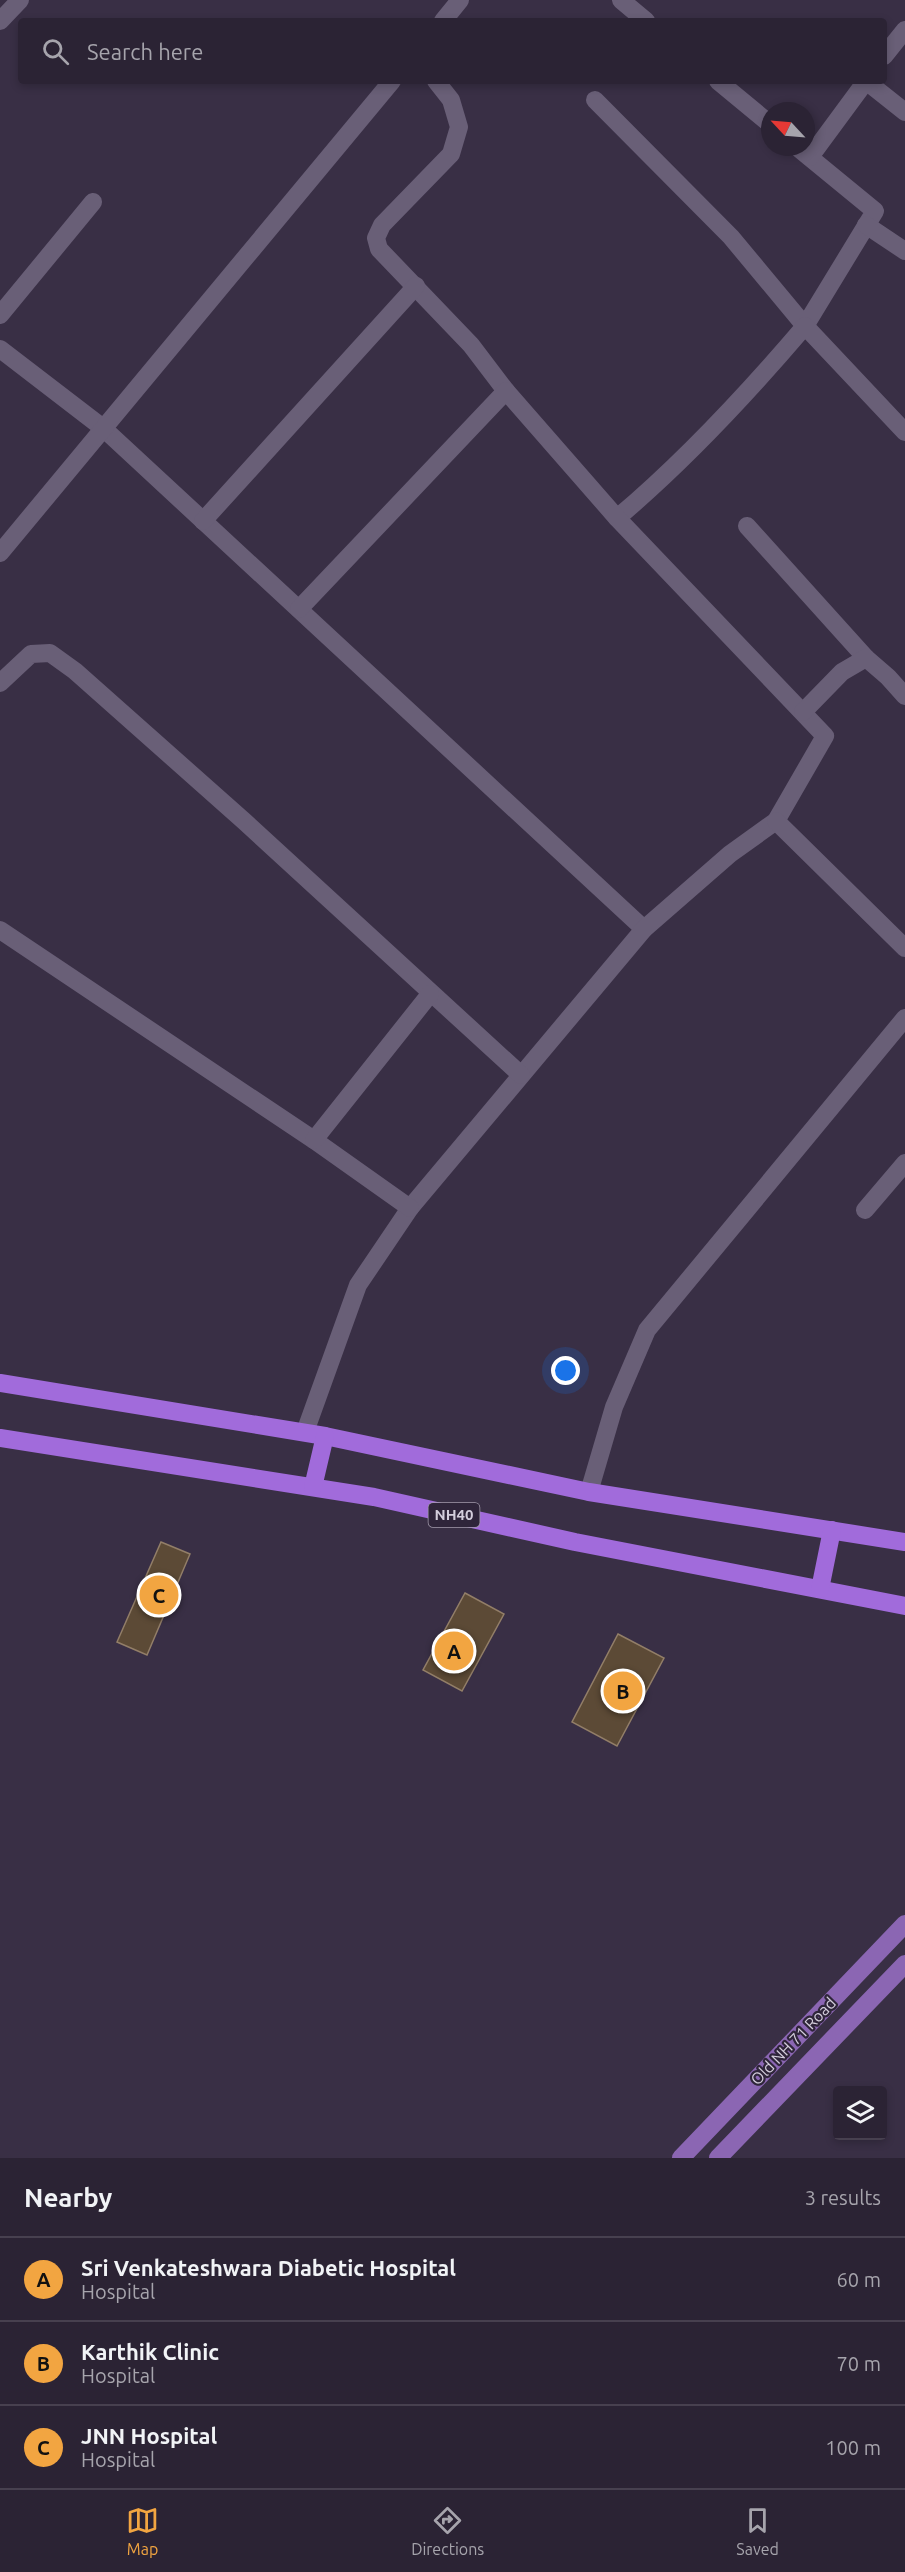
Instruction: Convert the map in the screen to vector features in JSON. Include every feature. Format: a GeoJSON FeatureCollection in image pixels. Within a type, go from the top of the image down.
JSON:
{"type":"FeatureCollection","features":[{"type":"Feature","properties":{"kind":"highway"},"geometry":{"type":"LineString","coordinates":[[0,1383],[305,1432],[589,1492],[905,1542]]}},
{"type":"Feature","properties":{"kind":"highway"},"geometry":{"type":"LineString","coordinates":[[313,1487],[325,1436]]}},
{"type":"Feature","properties":{"kind":"highway","name":"NH40"},"geometry":{"type":"LineString","coordinates":[[0,1438],[374,1497],[575,1542],[905,1605]]}},
{"type":"Feature","properties":{"kind":"highway"},"geometry":{"type":"LineString","coordinates":[[820,1589],[832,1530]]}},
{"type":"Feature","properties":{"kind":"main road","name":"Old NH 71 Road"},"geometry":{"type":"LineString","coordinates":[[681,2158],[905,1924]]}},
{"type":"Feature","properties":{"kind":"main road","name":"Old NH 71 Road"},"geometry":{"type":"LineString","coordinates":[[718,2158],[905,1964]]}},
{"type":"Feature","properties":{"kind":"street"},"geometry":{"type":"LineString","coordinates":[[0,21],[20,0]]}},
{"type":"Feature","properties":{"kind":"street"},"geometry":{"type":"LineString","coordinates":[[445,18],[460,0]]}},
{"type":"Feature","properties":{"kind":"street"},"geometry":{"type":"LineString","coordinates":[[621,0],[642,18]]}},
{"type":"Feature","properties":{"kind":"street"},"geometry":{"type":"LineString","coordinates":[[887,52],[905,30]]}},
{"type":"Feature","properties":{"kind":"street"},"geometry":{"type":"LineString","coordinates":[[0,553],[390,84]]}},
{"type":"Feature","properties":{"kind":"street"},"geometry":{"type":"LineString","coordinates":[[305,1432],[358,1285],[410,1208],[644,929],[730,854],[776,821],[825,736],[617,518],[506,391],[471,345],[379,249],[376,238],[382,225],[451,154],[459,127],[451,100],[438,84]]}},
{"type":"Feature","properties":{"kind":"street"},"geometry":{"type":"LineString","coordinates":[[722,84],[761,117]]}},
{"type":"Feature","properties":{"kind":"street"},"geometry":{"type":"LineString","coordinates":[[815,138],[863,84]]}},
{"type":"Feature","properties":{"kind":"street"},"geometry":{"type":"LineString","coordinates":[[870,84],[905,112]]}},
{"type":"Feature","properties":{"kind":"street"},"geometry":{"type":"LineString","coordinates":[[595,100],[731,237],[806,326],[905,432]]}},
{"type":"Feature","properties":{"kind":"street"},"geometry":{"type":"LineString","coordinates":[[617,518],[650,490],[746,394],[806,326],[875,211],[808,156]]}},
{"type":"Feature","properties":{"kind":"street"},"geometry":{"type":"LineString","coordinates":[[0,315],[93,202]]}},
{"type":"Feature","properties":{"kind":"street"},"geometry":{"type":"LineString","coordinates":[[866,225],[905,251]]}},
{"type":"Feature","properties":{"kind":"street"},"geometry":{"type":"LineString","coordinates":[[203,521],[416,286]]}},
{"type":"Feature","properties":{"kind":"street"},"geometry":{"type":"LineString","coordinates":[[0,350],[103,428],[644,929]]}},
{"type":"Feature","properties":{"kind":"street"},"geometry":{"type":"LineString","coordinates":[[299,609],[506,391]]}},
{"type":"Feature","properties":{"kind":"street"},"geometry":{"type":"LineString","coordinates":[[747,526],[866,658],[905,696]]}},
{"type":"Feature","properties":{"kind":"street"},"geometry":{"type":"LineString","coordinates":[[0,683],[31,654],[50,653],[75,671],[244,821],[521,1075]]}},
{"type":"Feature","properties":{"kind":"street"},"geometry":{"type":"LineString","coordinates":[[803,712],[842,672],[866,658]]}},
{"type":"Feature","properties":{"kind":"street"},"geometry":{"type":"LineString","coordinates":[[776,821],[905,948]]}},
{"type":"Feature","properties":{"kind":"street"},"geometry":{"type":"LineString","coordinates":[[0,930],[314,1140],[410,1208]]}},
{"type":"Feature","properties":{"kind":"street"},"geometry":{"type":"LineString","coordinates":[[314,1140],[430,993]]}},
{"type":"Feature","properties":{"kind":"street"},"geometry":{"type":"LineString","coordinates":[[589,1492],[614,1407],[647,1330],[905,1018]]}},
{"type":"Feature","properties":{"kind":"street"},"geometry":{"type":"LineString","coordinates":[[865,1210],[905,1163]]}},
{"type":"Feature","properties":{"kind":"building"},"geometry":{"type":"Polygon","coordinates":[[[161,1542],[190,1554],[147,1655],[117,1642],[161,1542]]]}},
{"type":"Feature","properties":{"kind":"building"},"geometry":{"type":"Polygon","coordinates":[[[465,1593],[504,1614],[462,1691],[423,1670],[465,1593]]]}},
{"type":"Feature","properties":{"kind":"building"},"geometry":{"type":"Polygon","coordinates":[[[618,1634],[664,1658],[617,1746],[572,1722],[618,1634]]]}},
{"type":"Feature","properties":{"kind":"place","name":"JNN Hospital"},"geometry":{"type":"Point","coordinates":[159,1595]}},
{"type":"Feature","properties":{"kind":"place","name":"Sri Venkateshwara Diabetic Hospital"},"geometry":{"type":"Point","coordinates":[454,1651]}},
{"type":"Feature","properties":{"kind":"place","name":"Karthik Clinic"},"geometry":{"type":"Point","coordinates":[623,1691]}}]}
